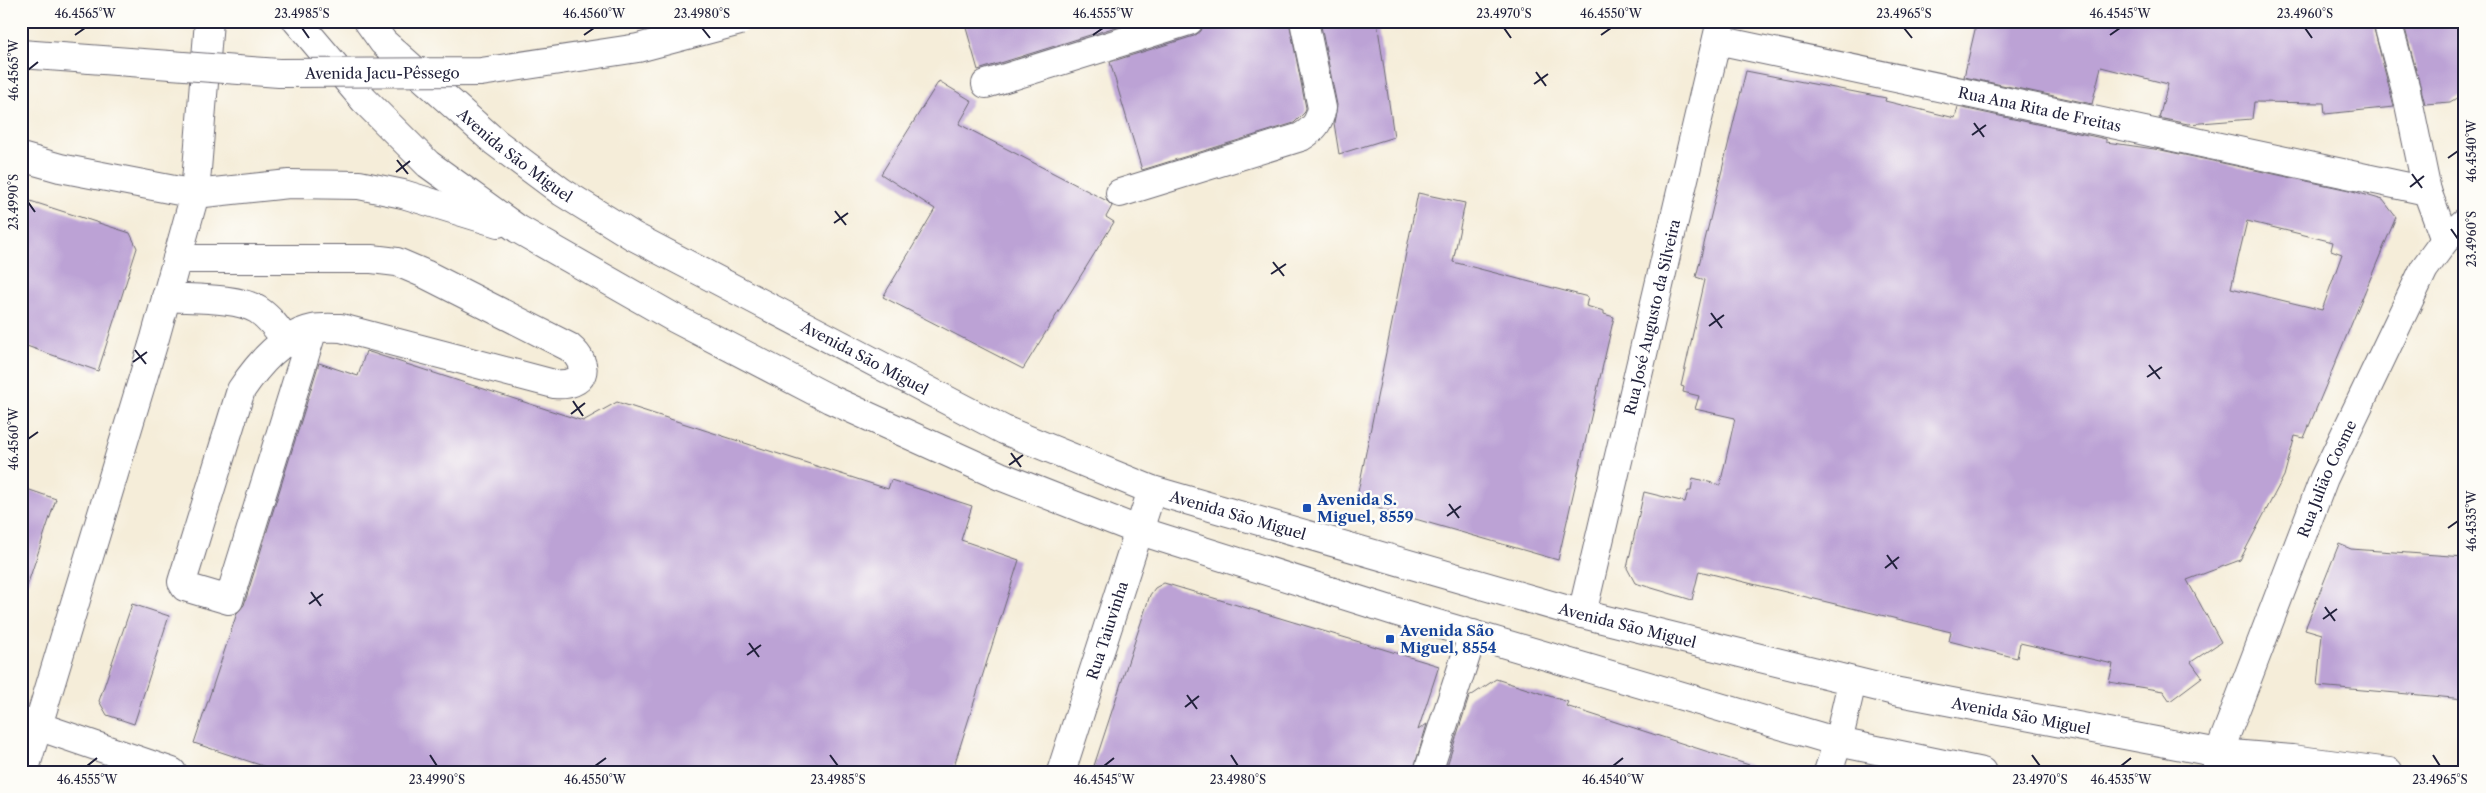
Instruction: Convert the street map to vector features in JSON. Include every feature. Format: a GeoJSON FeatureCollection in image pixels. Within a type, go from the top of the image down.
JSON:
{"type":"FeatureCollection","features":[{"type":"Feature","properties":{"kind":"main road"},"geometry":{"type":"LineString","coordinates":[[24,772],[30,724],[166,297],[195,194],[209,21]]}},
{"type":"Feature","properties":{"kind":"main road"},"geometry":{"type":"LineString","coordinates":[[297,21],[364,100],[428,164],[518,229],[676,320],[830,399],[1000,476],[1140,531],[1473,634],[1838,742],[1982,772]]}},
{"type":"Feature","properties":{"kind":"main road","name":"Avenida São Miguel"},"geometry":{"type":"LineString","coordinates":[[368,21],[383,42],[495,142],[562,192],[632,236],[1004,430],[1152,490],[1582,614],[1852,682],[2218,762],[2292,759],[2389,772]]}},
{"type":"Feature","properties":{"kind":"main road","name":"Avenida Jacu-Pêssego"},"geometry":{"type":"LineString","coordinates":[[21,54],[279,73],[481,72],[638,48],[740,21]]}},
{"type":"Feature","properties":{"kind":"main road"},"geometry":{"type":"LineString","coordinates":[[986,84],[1189,21]]}},
{"type":"Feature","properties":{"kind":"main road"},"geometry":{"type":"LineString","coordinates":[[1120,193],[1301,137],[1313,130],[1320,120],[1322,108],[1304,21]]}},
{"type":"Feature","properties":{"kind":"main road"},"geometry":{"type":"LineString","coordinates":[[2387,21],[2412,116],[2427,191],[2445,240]]}},
{"type":"Feature","properties":{"kind":"main road","name":"Rua Ana Rita de Freitas"},"geometry":{"type":"LineString","coordinates":[[1719,30],[2427,191]]}},
{"type":"Feature","properties":{"kind":"main road","name":"Rua José Augusto da Silveira"},"geometry":{"type":"LineString","coordinates":[[1582,614],[1719,30]]}},
{"type":"Feature","properties":{"kind":"main road"},"geometry":{"type":"LineString","coordinates":[[21,157],[60,168],[195,194],[289,184],[358,185],[403,194],[518,229]]}},
{"type":"Feature","properties":{"kind":"main road","name":"Rua Julião Cosme"},"geometry":{"type":"LineString","coordinates":[[2218,762],[2324,478],[2424,268],[2445,240],[2465,222]]}},
{"type":"Feature","properties":{"kind":"main road"},"geometry":{"type":"LineString","coordinates":[[177,259],[372,258],[396,262],[425,274],[569,347],[578,354],[583,364],[581,375],[576,382],[566,385],[554,384],[341,328],[313,329],[286,341],[259,363],[241,390],[182,582],[184,587],[229,600],[313,329]]}},
{"type":"Feature","properties":{"kind":"main road"},"geometry":{"type":"LineString","coordinates":[[166,297],[240,303],[257,309],[273,322],[286,341]]}},
{"type":"Feature","properties":{"kind":"main road","name":"Rua Taiuvinha"},"geometry":{"type":"LineString","coordinates":[[1061,772],[1152,490]]}},
{"type":"Feature","properties":{"kind":"main road"},"geometry":{"type":"LineString","coordinates":[[1428,772],[1473,634]]}},
{"type":"Feature","properties":{"kind":"main road"},"geometry":{"type":"LineString","coordinates":[[1828,772],[1838,742],[1852,682]]}},
{"type":"Feature","properties":{"kind":"main road"},"geometry":{"type":"LineString","coordinates":[[30,724],[172,772]]}},
{"type":"Feature","properties":{"kind":"building"},"geometry":{"type":"Polygon","coordinates":[[[964,21],[1135,21],[978,70],[964,21]]]}},
{"type":"Feature","properties":{"kind":"building"},"geometry":{"type":"Polygon","coordinates":[[[1204,21],[1289,21],[1306,108],[1305,112],[1294,123],[1142,170],[1110,62],[1194,36],[1201,31],[1204,21]]]}},
{"type":"Feature","properties":{"kind":"building"},"geometry":{"type":"Polygon","coordinates":[[[1320,21],[1377,21],[1394,137],[1339,154],[1334,123],[1337,105],[1320,21]]]}},
{"type":"Feature","properties":{"kind":"building"},"geometry":{"type":"Polygon","coordinates":[[[1977,21],[2372,21],[2394,107],[2325,114],[2324,103],[2254,102],[2252,119],[2188,124],[2159,118],[2168,84],[2101,67],[2092,104],[1964,77],[1977,21]]]}},
{"type":"Feature","properties":{"kind":"building"},"geometry":{"type":"Polygon","coordinates":[[[2403,21],[2465,21],[2465,93],[2450,102],[2425,104],[2403,21]]]}},
{"type":"Feature","properties":{"kind":"building"},"geometry":{"type":"Polygon","coordinates":[[[1746,71],[1886,98],[1885,101],[1955,118],[1958,107],[2106,139],[2106,142],[2161,150],[2349,190],[2383,200],[2396,217],[2304,438],[2295,436],[2284,476],[2240,560],[2187,580],[2221,642],[2191,662],[2202,677],[2170,701],[2163,691],[2109,682],[2113,664],[2020,643],[2017,658],[1949,641],[1951,632],[1699,571],[1692,600],[1635,583],[1627,568],[1644,492],[1685,502],[1688,491],[1691,491],[1693,478],[1720,485],[1735,418],[1695,409],[1699,396],[1683,392],[1684,387],[1681,386],[1705,280],[1696,277],[1746,71]],[[2247,221],[2231,288],[2322,310],[2342,254],[2331,250],[2333,242],[2247,221]]]}},
{"type":"Feature","properties":{"kind":"building"},"geometry":{"type":"Polygon","coordinates":[[[939,81],[972,101],[959,124],[1107,201],[1112,206],[1106,217],[1114,222],[1023,369],[883,297],[935,209],[881,174],[939,81]]]}},
{"type":"Feature","properties":{"kind":"building"},"geometry":{"type":"Polygon","coordinates":[[[1418,193],[1465,203],[1453,262],[1588,297],[1586,306],[1604,311],[1604,314],[1614,317],[1558,560],[1356,502],[1418,193]]]}},
{"type":"Feature","properties":{"kind":"building"},"geometry":{"type":"Polygon","coordinates":[[[21,198],[130,233],[137,248],[98,371],[21,344],[21,198]]]}},
{"type":"Feature","properties":{"kind":"building"},"geometry":{"type":"Polygon","coordinates":[[[366,351],[583,421],[617,402],[888,489],[891,480],[972,506],[961,540],[1019,560],[952,772],[281,772],[194,743],[237,613],[244,605],[319,363],[358,376],[366,351]]]}},
{"type":"Feature","properties":{"kind":"building"},"geometry":{"type":"Polygon","coordinates":[[[21,487],[56,499],[27,586],[21,585],[21,487]]]}},
{"type":"Feature","properties":{"kind":"building"},"geometry":{"type":"Polygon","coordinates":[[[2339,544],[2351,549],[2465,557],[2465,699],[2317,686],[2322,634],[2305,629],[2339,544]]]}},
{"type":"Feature","properties":{"kind":"building"},"geometry":{"type":"Polygon","coordinates":[[[1164,583],[1439,666],[1418,730],[1427,724],[1413,772],[1092,772],[1150,595],[1155,588],[1164,583]]]}},
{"type":"Feature","properties":{"kind":"building"},"geometry":{"type":"Polygon","coordinates":[[[132,604],[169,616],[134,724],[107,715],[99,701],[132,604]]]}},
{"type":"Feature","properties":{"kind":"building"},"geometry":{"type":"Polygon","coordinates":[[[1496,679],[1568,702],[1566,706],[1749,765],[1748,772],[1445,772],[1469,697],[1496,679]]]}},
{"type":"Feature","properties":{"kind":"place","name":"Avenida S. Miguel, 8559"},"geometry":{"type":"Point","coordinates":[1307,508]}},
{"type":"Feature","properties":{"kind":"place","name":"Avenida São Miguel, 8554"},"geometry":{"type":"Point","coordinates":[1390,639]}}]}
